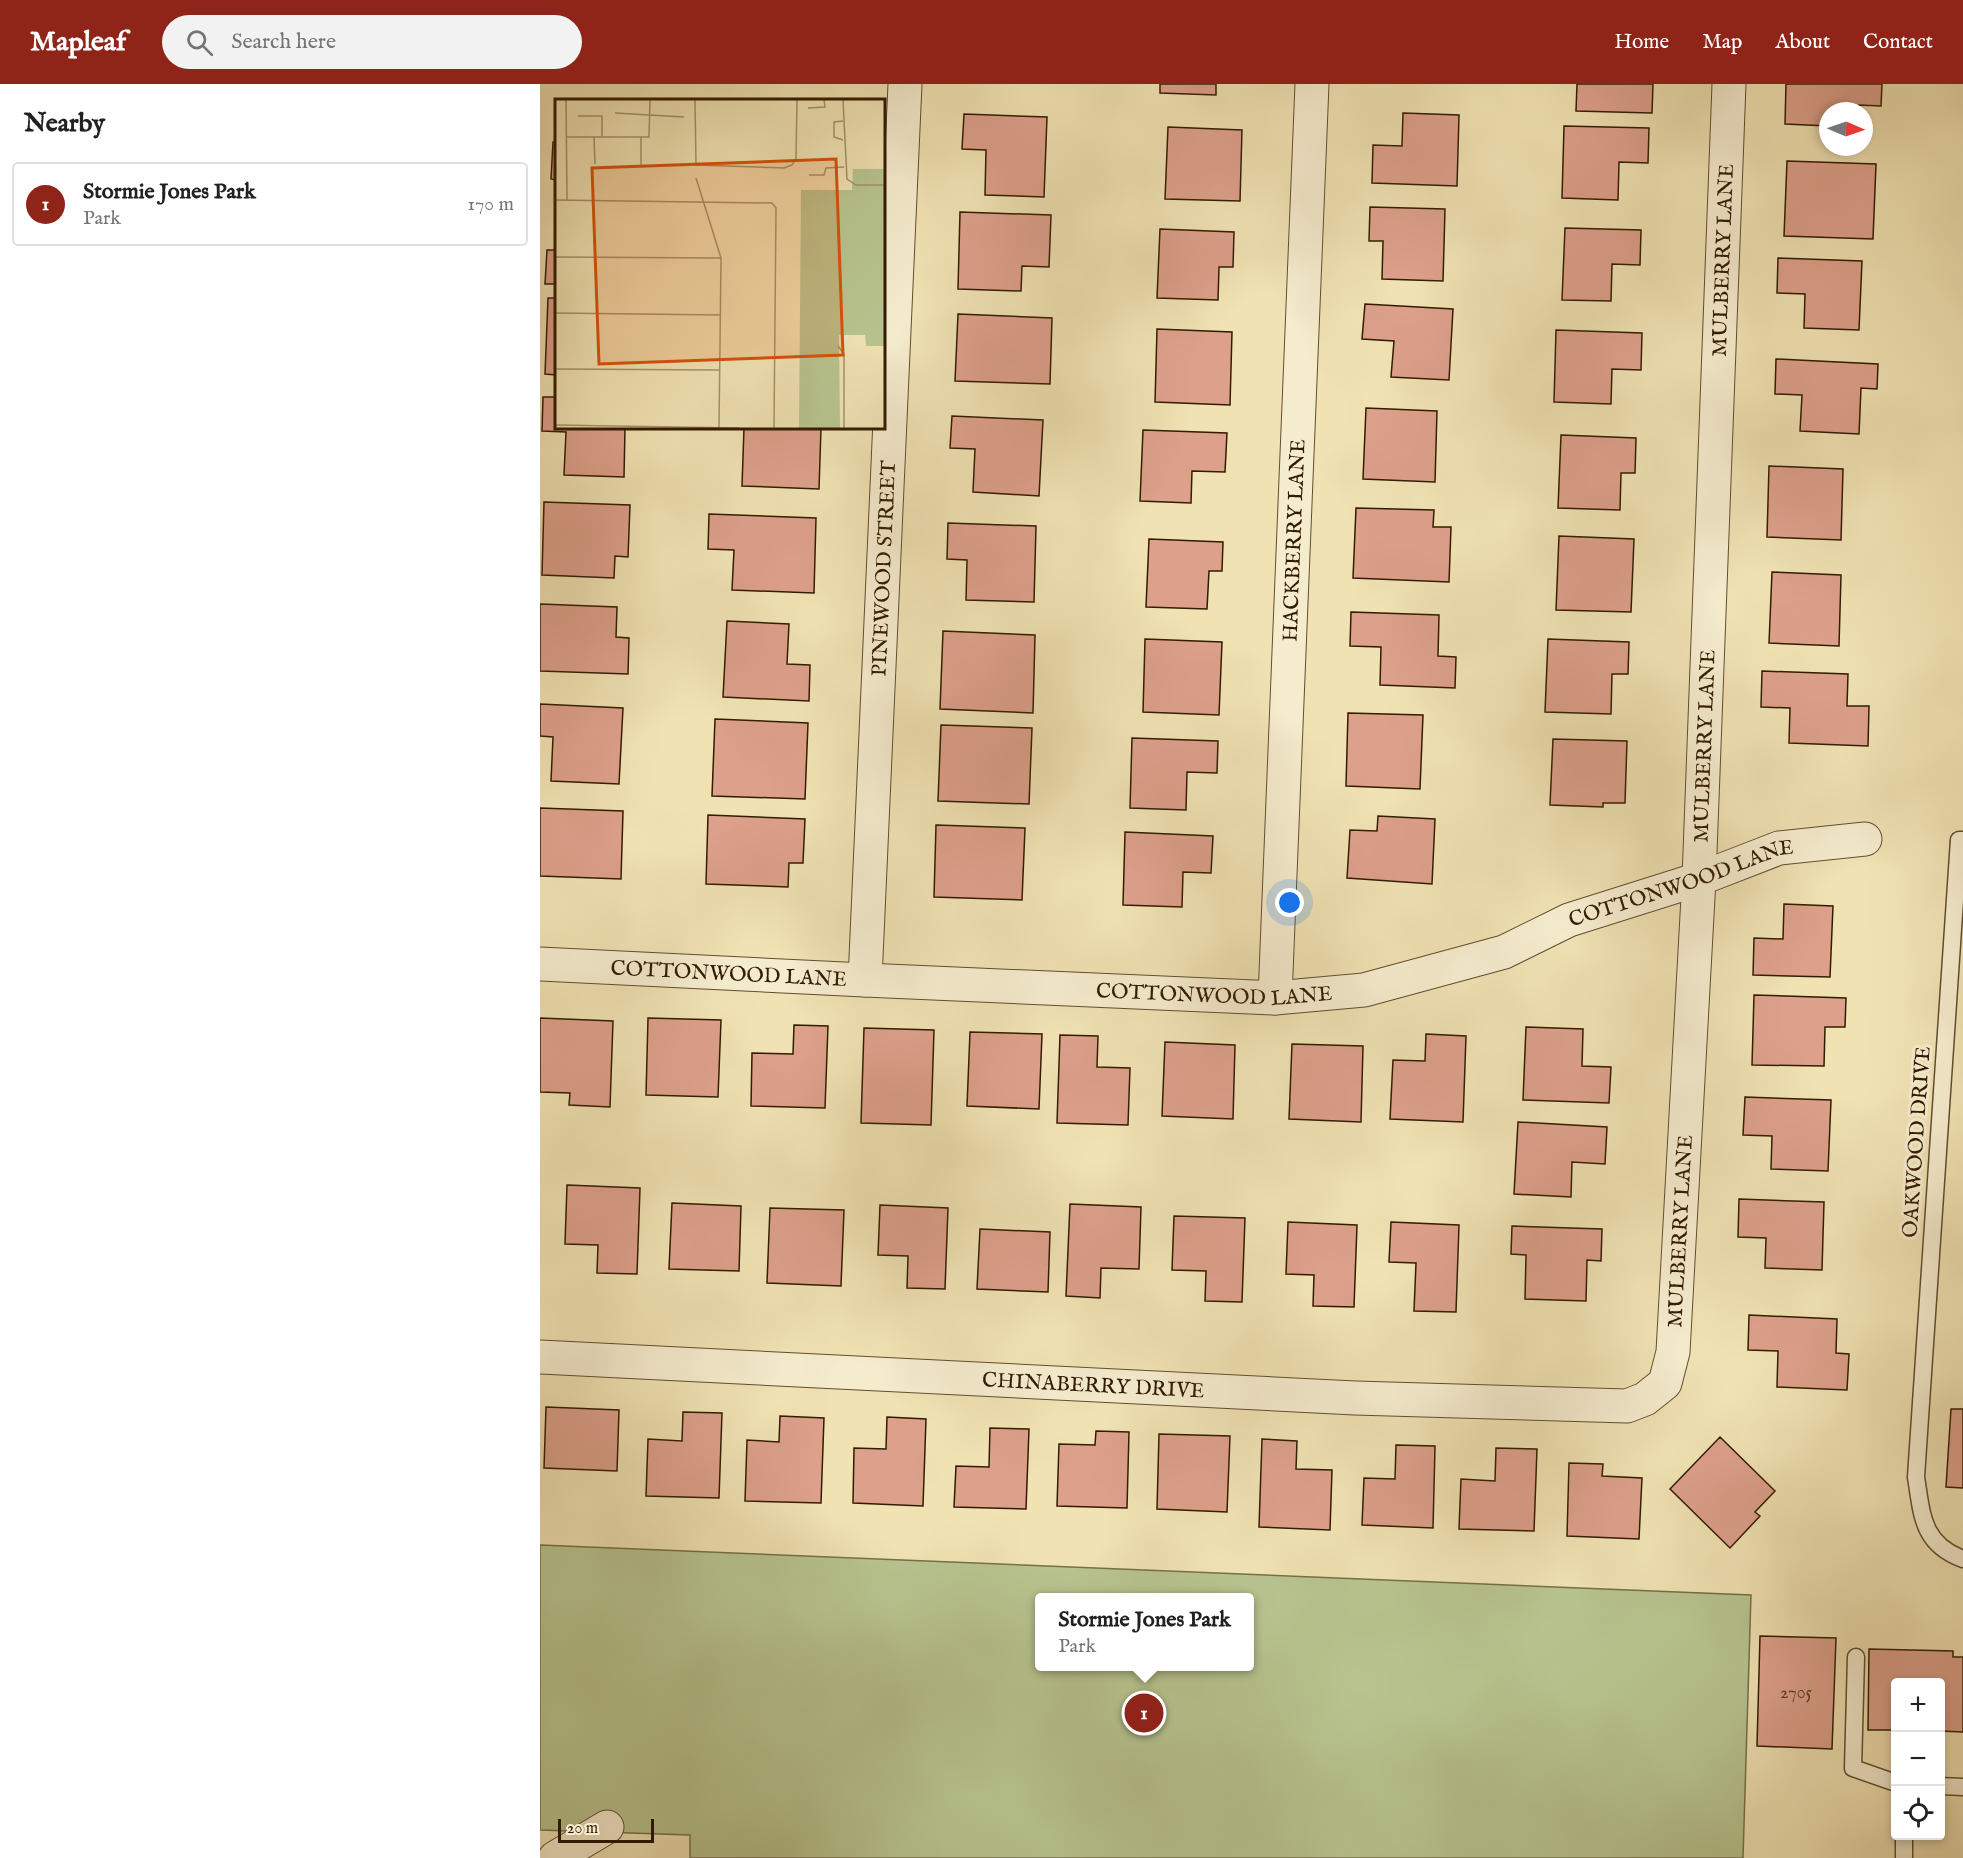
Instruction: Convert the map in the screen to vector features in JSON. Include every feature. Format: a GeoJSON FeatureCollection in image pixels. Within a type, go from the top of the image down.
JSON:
{"type":"FeatureCollection","features":[{"type":"Feature","properties":{"kind":"street","name":"PINEWOOD STREET"},"geometry":{"type":"LineString","coordinates":[[865,980],[905,84]]}},
{"type":"Feature","properties":{"kind":"street","name":"HACKBERRY LANE"},"geometry":{"type":"LineString","coordinates":[[1275,998],[1312,84]]}},
{"type":"Feature","properties":{"kind":"street","name":"MULBERRY LANE"},"geometry":{"type":"LineString","coordinates":[[1645,1399],[1665,1383],[1673,1352],[1699,879],[1729,84]]}},
{"type":"Feature","properties":{"kind":"street","name":"COTTONWOOD LANE"},"geometry":{"type":"LineString","coordinates":[[540,964],[1275,998],[1364,990],[1504,952],[1569,920],[1699,879],[1779,848],[1865,840]]}},
{"type":"Feature","properties":{"kind":"street","name":"CHINABERRY DRIVE"},"geometry":{"type":"LineString","coordinates":[[540,1357],[1355,1398],[1627,1406],[1645,1399]]}},
{"type":"Feature","properties":{"kind":"street"},"geometry":{"type":"LineString","coordinates":[[555,1858],[607,1827]]}},
{"type":"Feature","properties":{"kind":"lane","name":"OAKWOOD DRIVE"},"geometry":{"type":"LineString","coordinates":[[1963,840],[1959,840],[1916,1477],[1923,1520],[1931,1538],[1947,1553],[1963,1559]]}},
{"type":"Feature","properties":{"kind":"lane"},"geometry":{"type":"LineString","coordinates":[[1856,1657],[1853,1768],[1891,1781]]}},
{"type":"Feature","properties":{"kind":"lane"},"geometry":{"type":"LineString","coordinates":[[1945,1786],[1963,1787]]}},
{"type":"Feature","properties":{"kind":"lane"},"geometry":{"type":"LineString","coordinates":[[1904,1840],[1904,1858]]}},
{"type":"Feature","properties":{"kind":"green space"},"geometry":{"type":"Polygon","coordinates":[[[540,1545],[1751,1595],[1743,1858],[690,1858],[690,1835],[540,1830],[540,1545]]]}},
{"type":"Feature","properties":{"kind":"building"},"geometry":{"type":"Polygon","coordinates":[[[1160,84],[1216,84],[1216,95],[1160,93],[1160,84]]]}},
{"type":"Feature","properties":{"kind":"building"},"geometry":{"type":"Polygon","coordinates":[[[1577,84],[1653,84],[1652,113],[1576,111],[1577,84]]]}},
{"type":"Feature","properties":{"kind":"building"},"geometry":{"type":"Polygon","coordinates":[[[1786,84],[1882,84],[1881,106],[1873,106],[1873,102],[1819,102],[1819,126],[1785,124],[1786,84]]]}},
{"type":"Feature","properties":{"kind":"building"},"geometry":{"type":"Polygon","coordinates":[[[1403,113],[1459,115],[1457,186],[1372,183],[1373,145],[1402,146],[1403,113]]]}},
{"type":"Feature","properties":{"kind":"building"},"geometry":{"type":"Polygon","coordinates":[[[964,114],[1047,117],[1044,197],[985,195],[986,150],[962,149],[964,114]]]}},
{"type":"Feature","properties":{"kind":"building"},"geometry":{"type":"Polygon","coordinates":[[[1564,126],[1649,128],[1648,163],[1619,162],[1618,200],[1562,198],[1564,126]]]}},
{"type":"Feature","properties":{"kind":"building"},"geometry":{"type":"Polygon","coordinates":[[[1168,127],[1242,130],[1240,201],[1165,199],[1168,127]]]}},
{"type":"Feature","properties":{"kind":"building"},"geometry":{"type":"Polygon","coordinates":[[[553,142],[555,142],[555,180],[551,179],[553,142]]]}},
{"type":"Feature","properties":{"kind":"building"},"geometry":{"type":"Polygon","coordinates":[[[1787,161],[1876,164],[1873,239],[1784,236],[1787,161]]]}},
{"type":"Feature","properties":{"kind":"building"},"geometry":{"type":"Polygon","coordinates":[[[1370,207],[1445,209],[1443,281],[1382,279],[1383,241],[1369,241],[1370,207]]]}},
{"type":"Feature","properties":{"kind":"building"},"geometry":{"type":"Polygon","coordinates":[[[960,212],[1051,215],[1049,267],[1022,266],[1021,291],[958,289],[960,212]]]}},
{"type":"Feature","properties":{"kind":"building"},"geometry":{"type":"Polygon","coordinates":[[[1565,228],[1641,230],[1640,265],[1612,264],[1611,301],[1562,300],[1565,228]]]}},
{"type":"Feature","properties":{"kind":"building"},"geometry":{"type":"Polygon","coordinates":[[[1160,229],[1234,232],[1233,267],[1219,267],[1218,300],[1157,298],[1160,229]]]}},
{"type":"Feature","properties":{"kind":"building"},"geometry":{"type":"Polygon","coordinates":[[[547,250],[555,250],[555,284],[545,284],[547,250]]]}},
{"type":"Feature","properties":{"kind":"building"},"geometry":{"type":"Polygon","coordinates":[[[1778,258],[1862,261],[1859,330],[1804,328],[1805,294],[1777,293],[1778,258]]]}},
{"type":"Feature","properties":{"kind":"building"},"geometry":{"type":"Polygon","coordinates":[[[548,298],[555,298],[555,375],[545,374],[548,298]]]}},
{"type":"Feature","properties":{"kind":"building"},"geometry":{"type":"Polygon","coordinates":[[[1365,304],[1453,309],[1449,380],[1391,377],[1394,341],[1362,339],[1365,304]]]}},
{"type":"Feature","properties":{"kind":"building"},"geometry":{"type":"Polygon","coordinates":[[[958,314],[1052,318],[1050,384],[955,381],[958,314]]]}},
{"type":"Feature","properties":{"kind":"building"},"geometry":{"type":"Polygon","coordinates":[[[1157,329],[1232,332],[1230,405],[1155,402],[1157,329]]]}},
{"type":"Feature","properties":{"kind":"building"},"geometry":{"type":"Polygon","coordinates":[[[1556,330],[1642,333],[1641,370],[1612,369],[1611,404],[1554,402],[1556,330]]]}},
{"type":"Feature","properties":{"kind":"building"},"geometry":{"type":"Polygon","coordinates":[[[1776,359],[1878,364],[1877,389],[1861,388],[1859,434],[1800,431],[1802,395],[1775,394],[1776,359]]]}},
{"type":"Feature","properties":{"kind":"building"},"geometry":{"type":"Polygon","coordinates":[[[543,397],[555,397],[555,429],[625,429],[624,477],[564,475],[566,432],[542,431],[543,397]]]}},
{"type":"Feature","properties":{"kind":"building"},"geometry":{"type":"Polygon","coordinates":[[[1366,408],[1437,411],[1435,482],[1363,479],[1366,408]]]}},
{"type":"Feature","properties":{"kind":"building"},"geometry":{"type":"Polygon","coordinates":[[[952,416],[1043,420],[1039,496],[973,492],[975,449],[950,448],[952,416]]]}},
{"type":"Feature","properties":{"kind":"building"},"geometry":{"type":"Polygon","coordinates":[[[744,429],[821,429],[819,489],[742,486],[744,429]]]}},
{"type":"Feature","properties":{"kind":"building"},"geometry":{"type":"Polygon","coordinates":[[[1143,430],[1227,433],[1225,472],[1192,471],[1191,503],[1140,501],[1143,430]]]}},
{"type":"Feature","properties":{"kind":"building"},"geometry":{"type":"Polygon","coordinates":[[[1561,435],[1636,438],[1635,473],[1621,473],[1620,510],[1558,508],[1561,435]]]}},
{"type":"Feature","properties":{"kind":"building"},"geometry":{"type":"Polygon","coordinates":[[[1769,466],[1843,469],[1841,540],[1767,537],[1769,466]]]}},
{"type":"Feature","properties":{"kind":"building"},"geometry":{"type":"Polygon","coordinates":[[[544,502],[630,505],[628,557],[615,556],[614,578],[542,575],[544,502]]]}},
{"type":"Feature","properties":{"kind":"building"},"geometry":{"type":"Polygon","coordinates":[[[1356,508],[1434,510],[1433,527],[1451,527],[1449,582],[1353,578],[1356,508]]]}},
{"type":"Feature","properties":{"kind":"building"},"geometry":{"type":"Polygon","coordinates":[[[709,514],[816,518],[814,593],[732,590],[734,550],[708,549],[709,514]]]}},
{"type":"Feature","properties":{"kind":"building"},"geometry":{"type":"Polygon","coordinates":[[[948,523],[1036,526],[1034,602],[966,600],[967,560],[947,559],[948,523]]]}},
{"type":"Feature","properties":{"kind":"building"},"geometry":{"type":"Polygon","coordinates":[[[1559,536],[1634,539],[1631,612],[1556,610],[1559,536]]]}},
{"type":"Feature","properties":{"kind":"building"},"geometry":{"type":"Polygon","coordinates":[[[1149,539],[1223,542],[1222,571],[1209,571],[1207,609],[1146,607],[1149,539]]]}},
{"type":"Feature","properties":{"kind":"building"},"geometry":{"type":"Polygon","coordinates":[[[1772,572],[1841,575],[1839,646],[1769,643],[1772,572]]]}},
{"type":"Feature","properties":{"kind":"building"},"geometry":{"type":"Polygon","coordinates":[[[540,604],[617,607],[616,637],[629,638],[628,674],[540,671],[540,604]]]}},
{"type":"Feature","properties":{"kind":"building"},"geometry":{"type":"Polygon","coordinates":[[[1351,612],[1439,615],[1438,656],[1456,657],[1455,688],[1380,685],[1381,647],[1350,646],[1351,612]]]}},
{"type":"Feature","properties":{"kind":"building"},"geometry":{"type":"Polygon","coordinates":[[[727,621],[789,624],[787,664],[810,665],[809,701],[723,697],[727,621]]]}},
{"type":"Feature","properties":{"kind":"building"},"geometry":{"type":"Polygon","coordinates":[[[943,631],[1035,635],[1033,713],[940,709],[943,631]]]}},
{"type":"Feature","properties":{"kind":"building"},"geometry":{"type":"Polygon","coordinates":[[[1145,639],[1222,642],[1219,715],[1143,712],[1145,639]]]}},
{"type":"Feature","properties":{"kind":"building"},"geometry":{"type":"Polygon","coordinates":[[[1548,639],[1629,642],[1628,674],[1612,674],[1611,714],[1545,712],[1548,639]]]}},
{"type":"Feature","properties":{"kind":"building"},"geometry":{"type":"Polygon","coordinates":[[[1762,671],[1848,674],[1847,706],[1869,706],[1868,746],[1789,743],[1790,708],[1761,707],[1762,671]]]}},
{"type":"Feature","properties":{"kind":"building"},"geometry":{"type":"Polygon","coordinates":[[[540,704],[623,708],[619,784],[551,781],[553,737],[540,736],[540,704]]]}},
{"type":"Feature","properties":{"kind":"building"},"geometry":{"type":"Polygon","coordinates":[[[1348,713],[1423,715],[1420,789],[1346,786],[1348,713]]]}},
{"type":"Feature","properties":{"kind":"building"},"geometry":{"type":"Polygon","coordinates":[[[715,719],[808,723],[805,799],[712,796],[715,719]]]}},
{"type":"Feature","properties":{"kind":"building"},"geometry":{"type":"Polygon","coordinates":[[[941,725],[1032,728],[1029,804],[938,801],[941,725]]]}},
{"type":"Feature","properties":{"kind":"building"},"geometry":{"type":"Polygon","coordinates":[[[1132,738],[1218,741],[1217,773],[1187,772],[1186,810],[1130,808],[1132,738]]]}},
{"type":"Feature","properties":{"kind":"building"},"geometry":{"type":"Polygon","coordinates":[[[1553,739],[1627,741],[1625,803],[1603,803],[1603,807],[1550,805],[1553,739]]]}},
{"type":"Feature","properties":{"kind":"building"},"geometry":{"type":"Polygon","coordinates":[[[540,808],[623,811],[621,879],[540,876],[540,808]]]}},
{"type":"Feature","properties":{"kind":"building"},"geometry":{"type":"Polygon","coordinates":[[[708,815],[805,819],[803,863],[789,863],[788,887],[706,884],[708,815]]]}},
{"type":"Feature","properties":{"kind":"building"},"geometry":{"type":"Polygon","coordinates":[[[1378,816],[1435,819],[1432,884],[1347,878],[1350,830],[1377,831],[1378,816]]]}},
{"type":"Feature","properties":{"kind":"building"},"geometry":{"type":"Polygon","coordinates":[[[936,825],[1025,828],[1022,900],[934,897],[936,825]]]}},
{"type":"Feature","properties":{"kind":"building"},"geometry":{"type":"Polygon","coordinates":[[[1125,832],[1213,836],[1211,873],[1183,872],[1182,907],[1123,905],[1125,832]]]}},
{"type":"Feature","properties":{"kind":"building"},"geometry":{"type":"Polygon","coordinates":[[[1784,904],[1833,906],[1830,977],[1753,975],[1754,938],[1783,939],[1784,904]]]}},
{"type":"Feature","properties":{"kind":"building"},"geometry":{"type":"Polygon","coordinates":[[[1754,995],[1846,998],[1845,1027],[1825,1027],[1824,1066],[1752,1065],[1754,995]]]}},
{"type":"Feature","properties":{"kind":"building"},"geometry":{"type":"Polygon","coordinates":[[[540,1018],[613,1021],[610,1107],[569,1105],[570,1093],[540,1092],[540,1018]]]}},
{"type":"Feature","properties":{"kind":"building"},"geometry":{"type":"Polygon","coordinates":[[[648,1018],[721,1020],[718,1097],[646,1095],[648,1018]]]}},
{"type":"Feature","properties":{"kind":"building"},"geometry":{"type":"Polygon","coordinates":[[[794,1025],[828,1026],[825,1108],[751,1106],[752,1053],[793,1054],[794,1025]]]}},
{"type":"Feature","properties":{"kind":"building"},"geometry":{"type":"Polygon","coordinates":[[[1526,1027],[1583,1029],[1582,1066],[1611,1067],[1609,1103],[1523,1100],[1526,1027]]]}},
{"type":"Feature","properties":{"kind":"building"},"geometry":{"type":"Polygon","coordinates":[[[864,1028],[934,1030],[931,1125],[861,1123],[864,1028]]]}},
{"type":"Feature","properties":{"kind":"building"},"geometry":{"type":"Polygon","coordinates":[[[970,1032],[1042,1034],[1039,1109],[967,1106],[970,1032]]]}},
{"type":"Feature","properties":{"kind":"building"},"geometry":{"type":"Polygon","coordinates":[[[1426,1034],[1466,1036],[1463,1122],[1390,1119],[1393,1060],[1425,1061],[1426,1034]]]}},
{"type":"Feature","properties":{"kind":"building"},"geometry":{"type":"Polygon","coordinates":[[[1060,1035],[1098,1036],[1097,1067],[1130,1068],[1128,1125],[1057,1123],[1060,1035]]]}},
{"type":"Feature","properties":{"kind":"building"},"geometry":{"type":"Polygon","coordinates":[[[1165,1042],[1235,1045],[1233,1119],[1162,1116],[1165,1042]]]}},
{"type":"Feature","properties":{"kind":"building"},"geometry":{"type":"Polygon","coordinates":[[[1292,1044],[1363,1046],[1361,1122],[1289,1119],[1292,1044]]]}},
{"type":"Feature","properties":{"kind":"building"},"geometry":{"type":"Polygon","coordinates":[[[1745,1097],[1831,1100],[1828,1171],[1771,1169],[1772,1136],[1743,1135],[1745,1097]]]}},
{"type":"Feature","properties":{"kind":"building"},"geometry":{"type":"Polygon","coordinates":[[[1518,1122],[1607,1127],[1605,1164],[1572,1162],[1571,1197],[1514,1194],[1518,1122]]]}},
{"type":"Feature","properties":{"kind":"building"},"geometry":{"type":"Polygon","coordinates":[[[567,1185],[640,1188],[637,1274],[597,1273],[598,1245],[565,1244],[567,1185]]]}},
{"type":"Feature","properties":{"kind":"building"},"geometry":{"type":"Polygon","coordinates":[[[1739,1199],[1824,1202],[1822,1270],[1765,1268],[1766,1238],[1738,1237],[1739,1199]]]}},
{"type":"Feature","properties":{"kind":"building"},"geometry":{"type":"Polygon","coordinates":[[[672,1203],[741,1206],[739,1271],[669,1269],[672,1203]]]}},
{"type":"Feature","properties":{"kind":"building"},"geometry":{"type":"Polygon","coordinates":[[[1070,1204],[1141,1207],[1139,1269],[1101,1268],[1100,1298],[1066,1296],[1070,1204]]]}},
{"type":"Feature","properties":{"kind":"building"},"geometry":{"type":"Polygon","coordinates":[[[880,1205],[948,1208],[945,1289],[907,1288],[908,1256],[878,1255],[880,1205]]]}},
{"type":"Feature","properties":{"kind":"building"},"geometry":{"type":"Polygon","coordinates":[[[770,1208],[844,1210],[841,1286],[767,1283],[770,1208]]]}},
{"type":"Feature","properties":{"kind":"building"},"geometry":{"type":"Polygon","coordinates":[[[1174,1216],[1245,1218],[1242,1302],[1205,1301],[1206,1271],[1172,1270],[1174,1216]]]}},
{"type":"Feature","properties":{"kind":"building"},"geometry":{"type":"Polygon","coordinates":[[[1288,1222],[1357,1225],[1354,1307],[1313,1306],[1314,1275],[1286,1274],[1288,1222]]]}},
{"type":"Feature","properties":{"kind":"building"},"geometry":{"type":"Polygon","coordinates":[[[1391,1222],[1459,1225],[1456,1312],[1414,1311],[1416,1263],[1389,1262],[1391,1222]]]}},
{"type":"Feature","properties":{"kind":"building"},"geometry":{"type":"Polygon","coordinates":[[[1512,1226],[1602,1229],[1601,1261],[1587,1260],[1586,1301],[1525,1299],[1526,1255],[1511,1254],[1512,1226]]]}},
{"type":"Feature","properties":{"kind":"building"},"geometry":{"type":"Polygon","coordinates":[[[980,1229],[1050,1232],[1048,1292],[977,1289],[980,1229]]]}},
{"type":"Feature","properties":{"kind":"building"},"geometry":{"type":"Polygon","coordinates":[[[1749,1315],[1837,1319],[1836,1353],[1849,1354],[1847,1390],[1777,1387],[1778,1351],[1748,1350],[1749,1315]]]}},
{"type":"Feature","properties":{"kind":"building"},"geometry":{"type":"Polygon","coordinates":[[[546,1407],[619,1410],[617,1471],[544,1468],[546,1407]]]}},
{"type":"Feature","properties":{"kind":"building"},"geometry":{"type":"Polygon","coordinates":[[[1951,1409],[1963,1409],[1963,1488],[1946,1487],[1951,1409]]]}},
{"type":"Feature","properties":{"kind":"building"},"geometry":{"type":"Polygon","coordinates":[[[683,1412],[722,1413],[719,1498],[646,1496],[648,1439],[682,1441],[683,1412]]]}},
{"type":"Feature","properties":{"kind":"building"},"geometry":{"type":"Polygon","coordinates":[[[780,1416],[824,1418],[821,1503],[745,1501],[747,1440],[779,1442],[780,1416]]]}},
{"type":"Feature","properties":{"kind":"building"},"geometry":{"type":"Polygon","coordinates":[[[887,1417],[926,1419],[923,1506],[853,1503],[854,1448],[886,1449],[887,1417]]]}},
{"type":"Feature","properties":{"kind":"building"},"geometry":{"type":"Polygon","coordinates":[[[990,1428],[1029,1429],[1026,1509],[954,1507],[956,1466],[989,1467],[990,1428]]]}},
{"type":"Feature","properties":{"kind":"building"},"geometry":{"type":"Polygon","coordinates":[[[1096,1431],[1129,1432],[1127,1508],[1057,1506],[1059,1444],[1095,1445],[1096,1431]]]}},
{"type":"Feature","properties":{"kind":"building"},"geometry":{"type":"Polygon","coordinates":[[[1159,1434],[1230,1436],[1227,1512],[1157,1509],[1159,1434]]]}},
{"type":"Feature","properties":{"kind":"building"},"geometry":{"type":"Polygon","coordinates":[[[1720,1437],[1775,1491],[1755,1512],[1760,1516],[1730,1548],[1670,1489],[1720,1437]]]}},
{"type":"Feature","properties":{"kind":"building"},"geometry":{"type":"Polygon","coordinates":[[[1262,1439],[1297,1441],[1296,1469],[1332,1470],[1330,1530],[1259,1527],[1262,1439]]]}},
{"type":"Feature","properties":{"kind":"building"},"geometry":{"type":"Polygon","coordinates":[[[1396,1445],[1435,1446],[1433,1528],[1362,1525],[1364,1478],[1395,1479],[1396,1445]]]}},
{"type":"Feature","properties":{"kind":"building"},"geometry":{"type":"Polygon","coordinates":[[[1496,1448],[1537,1449],[1534,1531],[1459,1529],[1461,1479],[1495,1481],[1496,1448]]]}},
{"type":"Feature","properties":{"kind":"building"},"geometry":{"type":"Polygon","coordinates":[[[1569,1463],[1603,1464],[1602,1476],[1642,1478],[1639,1539],[1567,1536],[1569,1463]]]}},
{"type":"Feature","properties":{"kind":"building"},"geometry":{"type":"Polygon","coordinates":[[[1760,1636],[1836,1638],[1832,1749],[1757,1746],[1760,1636]]]}},
{"type":"Feature","properties":{"kind":"building"},"geometry":{"type":"Polygon","coordinates":[[[1869,1649],[1953,1651],[1953,1657],[1963,1657],[1963,1732],[1945,1731],[1945,1678],[1891,1678],[1891,1730],[1868,1730],[1869,1649]]]}},
{"type":"Feature","properties":{"kind":"place","name":"Stormie Jones Park"},"geometry":{"type":"Point","coordinates":[1144,1713]}}]}
